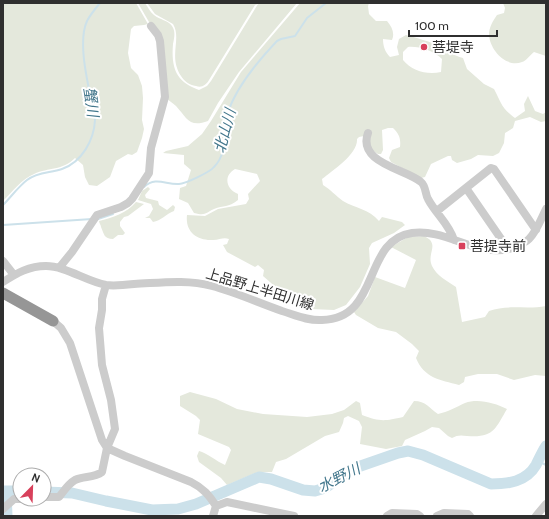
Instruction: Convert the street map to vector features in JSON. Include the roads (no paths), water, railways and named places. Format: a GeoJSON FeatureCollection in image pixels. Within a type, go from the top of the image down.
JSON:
{"type":"FeatureCollection","features":[{"type":"Feature","properties":{"kind":"highway"},"geometry":{"type":"LineString","coordinates":[[3,293],[53,321]]}},
{"type":"Feature","properties":{"kind":"street"},"geometry":{"type":"LineString","coordinates":[[60,268],[95,219],[128,203],[149,173],[151,148],[165,97],[160,41],[158,35],[151,26]]}},
{"type":"Feature","properties":{"kind":"street"},"geometry":{"type":"LineString","coordinates":[[368,133],[366,142],[369,151],[392,168],[423,184],[427,197],[451,232],[454,240]]}},
{"type":"Feature","properties":{"kind":"street"},"geometry":{"type":"LineString","coordinates":[[437,211],[491,168],[494,169],[536,230]]}},
{"type":"Feature","properties":{"kind":"street"},"geometry":{"type":"LineString","coordinates":[[466,188],[508,249]]}},
{"type":"Feature","properties":{"kind":"street","name":"上品野上半田川線"},"geometry":{"type":"LineString","coordinates":[[3,282],[26,269],[38,266],[48,266],[60,268],[106,285],[193,282],[212,286],[306,319],[329,320],[346,313],[357,305],[364,295],[385,249],[399,237],[410,233],[425,233],[437,235],[483,249],[508,249],[518,246],[528,240],[536,230],[546,209]]}},
{"type":"Feature","properties":{"kind":"street"},"geometry":{"type":"LineString","coordinates":[[3,261],[14,275]]}},
{"type":"Feature","properties":{"kind":"street"},"geometry":{"type":"LineString","coordinates":[[52,497],[59,497],[69,484],[76,479],[96,476],[102,472],[107,448],[115,429],[112,400],[102,365],[99,328],[102,299],[106,285]]}},
{"type":"Feature","properties":{"kind":"street"},"geometry":{"type":"LineString","coordinates":[[53,321],[61,328],[70,342],[102,440],[107,448],[201,487],[210,496],[215,506],[213,516]]}},
{"type":"Feature","properties":{"kind":"street"},"geometry":{"type":"LineString","coordinates":[[3,508],[12,500]]}},
{"type":"Feature","properties":{"kind":"street"},"geometry":{"type":"LineString","coordinates":[[215,506],[227,502],[294,516]]}},
{"type":"Feature","properties":{"kind":"street"},"geometry":{"type":"LineString","coordinates":[[536,516],[546,504]]}},
{"type":"Feature","properties":{"kind":"street"},"geometry":{"type":"LineString","coordinates":[[387,516],[392,513],[417,514],[420,516]]}},
{"type":"Feature","properties":{"kind":"street"},"geometry":{"type":"LineString","coordinates":[[437,516],[444,513],[468,514],[470,516]]}},
{"type":"Feature","properties":{"kind":"waterway","name":"蟹川"},"geometry":{"type":"LineString","coordinates":[[3,205],[31,177],[69,166],[81,156],[86,149],[92,135],[95,120],[85,70],[83,43],[84,31],[87,21],[100,3]]}},
{"type":"Feature","properties":{"kind":"waterway","name":"北山川"},"geometry":{"type":"LineString","coordinates":[[144,187],[157,181],[179,184],[203,175],[214,167],[222,155],[228,112],[242,83],[277,41],[295,36],[307,18],[326,3]]}},
{"type":"Feature","properties":{"kind":"waterway","name":"北山川"},"geometry":{"type":"LineString","coordinates":[[98,219],[113,214]]}},
{"type":"Feature","properties":{"kind":"waterway","name":"北山川"},"geometry":{"type":"LineString","coordinates":[[3,225],[92,219]]}},
{"type":"Feature","properties":{"kind":"waterway","name":"水野川"},"geometry":{"type":"LineString","coordinates":[[52,492],[72,493],[152,510],[178,509],[196,504],[259,477],[271,479],[303,490],[315,491],[325,488],[352,469],[408,451],[423,455],[491,484],[504,483],[516,481],[532,471],[546,446]]}},
{"type":"Feature","properties":{"kind":"waterway"},"geometry":{"type":"LineString","coordinates":[[538,461],[546,465]]}},
{"type":"Feature","properties":{"kind":"waterway","name":"水野川"},"geometry":{"type":"LineString","coordinates":[[3,491],[12,491]]}},
{"type":"Feature","properties":{"kind":"waterway"},"geometry":{"type":"LineString","coordinates":[[6,491],[7,516]]}},
{"type":"Feature","properties":{"kind":"place","name":"菩堤寺"},"geometry":{"type":"Point","coordinates":[424,47]}},
{"type":"Feature","properties":{"kind":"place","name":"菩提寺前"},"geometry":{"type":"Point","coordinates":[462,246]}}]}
